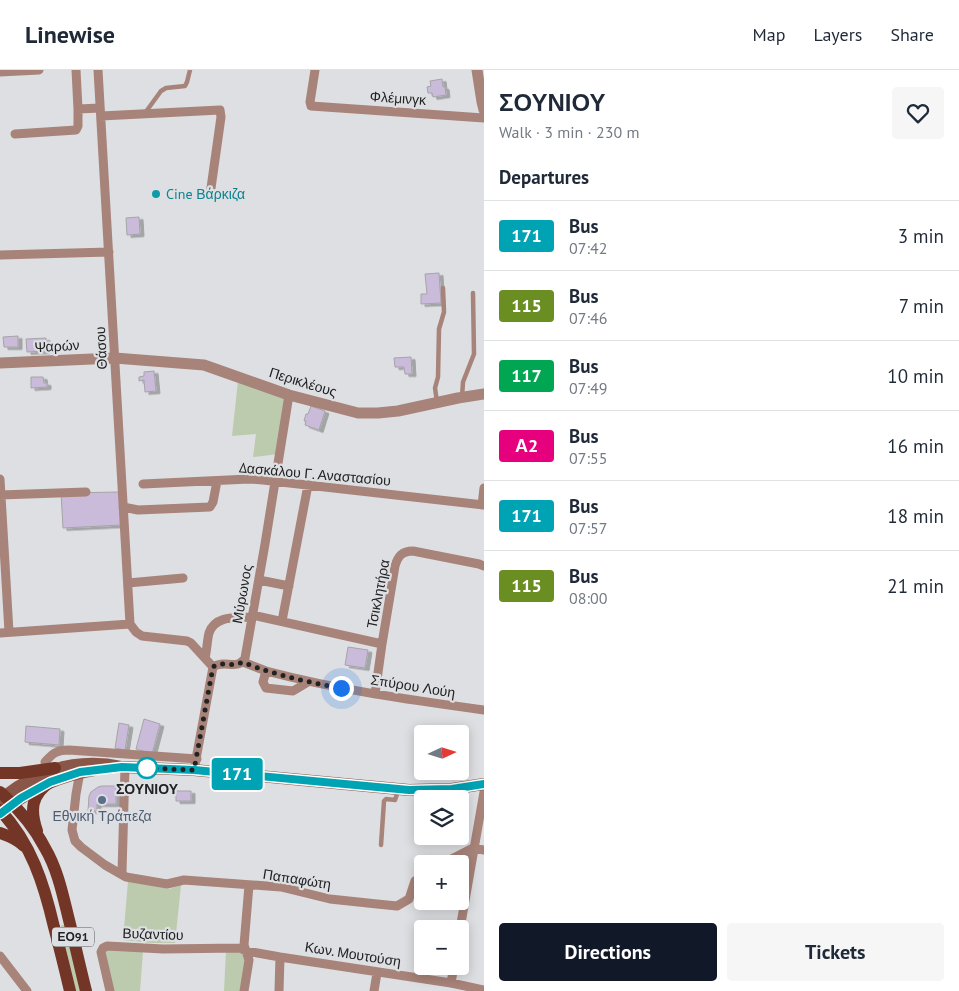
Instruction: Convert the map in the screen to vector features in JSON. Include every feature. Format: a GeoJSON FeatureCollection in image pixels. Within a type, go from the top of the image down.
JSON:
{"type":"FeatureCollection","features":[{"type":"Feature","properties":{"kind":"main road"},"geometry":{"type":"LineString","coordinates":[[0,773],[20,773],[50,765],[85,764],[124,767]]}},
{"type":"Feature","properties":{"kind":"main road"},"geometry":{"type":"LineString","coordinates":[[3,804],[21,798],[50,782],[80,772],[124,767],[195,764],[409,790],[452,789],[484,784]]}},
{"type":"Feature","properties":{"kind":"main road"},"geometry":{"type":"LineString","coordinates":[[3,804],[28,780],[50,765]]}},
{"type":"Feature","properties":{"kind":"main road"},"geometry":{"type":"LineString","coordinates":[[46,849],[36,830],[33,806],[38,792],[50,782]]}},
{"type":"Feature","properties":{"kind":"main road","name":"ΕΟ91"},"geometry":{"type":"LineString","coordinates":[[3,804],[31,825],[46,849],[63,897],[86,991]]}},
{"type":"Feature","properties":{"kind":"main road","name":"ΕΟ91"},"geometry":{"type":"LineString","coordinates":[[3,804],[32,855],[39,872],[70,991]]}},
{"type":"Feature","properties":{"kind":"main road"},"geometry":{"type":"LineString","coordinates":[[0,833],[19,841],[32,855]]}},
{"type":"Feature","properties":{"kind":"street"},"geometry":{"type":"LineString","coordinates":[[0,72],[39,70]]}},
{"type":"Feature","properties":{"kind":"street"},"geometry":{"type":"LineString","coordinates":[[15,134],[76,130],[78,126],[78,109],[76,70]]}},
{"type":"Feature","properties":{"kind":"street","name":"Θάσου"},"geometry":{"type":"LineString","coordinates":[[98,70],[130,624]]}},
{"type":"Feature","properties":{"kind":"street","name":"Φλέμινγκ"},"geometry":{"type":"LineString","coordinates":[[315,70],[311,106],[484,118]]}},
{"type":"Feature","properties":{"kind":"street"},"geometry":{"type":"LineString","coordinates":[[477,70],[484,110]]}},
{"type":"Feature","properties":{"kind":"street"},"geometry":{"type":"LineString","coordinates":[[78,109],[144,114],[220,110],[221,117],[211,188]]}},
{"type":"Feature","properties":{"kind":"street"},"geometry":{"type":"LineString","coordinates":[[0,255],[109,252]]}},
{"type":"Feature","properties":{"kind":"street","name":"Ψαρών"},"geometry":{"type":"LineString","coordinates":[[0,363],[115,358]]}},
{"type":"Feature","properties":{"kind":"street","name":"Περικλέους"},"geometry":{"type":"LineString","coordinates":[[115,358],[204,365],[288,394],[358,413],[398,411],[484,394]]}},
{"type":"Feature","properties":{"kind":"street","name":"Μύρωνος"},"geometry":{"type":"LineString","coordinates":[[242,662],[245,658],[259,580],[288,394]]}},
{"type":"Feature","properties":{"kind":"street"},"geometry":{"type":"LineString","coordinates":[[0,479],[4,632],[130,624],[142,636],[192,643],[213,667]]}},
{"type":"Feature","properties":{"kind":"street","name":"Δασκάλου Γ. Αναστασίου"},"geometry":{"type":"LineString","coordinates":[[143,484],[249,479],[483,505]]}},
{"type":"Feature","properties":{"kind":"street"},"geometry":{"type":"LineString","coordinates":[[124,506],[138,510],[210,507],[213,502],[217,481]]}},
{"type":"Feature","properties":{"kind":"street"},"geometry":{"type":"LineString","coordinates":[[282,621],[308,485]]}},
{"type":"Feature","properties":{"kind":"street"},"geometry":{"type":"LineString","coordinates":[[483,505],[484,488]]}},
{"type":"Feature","properties":{"kind":"street"},"geometry":{"type":"LineString","coordinates":[[0,495],[86,492]]}},
{"type":"Feature","properties":{"kind":"street","name":"Τσικλητήρα"},"geometry":{"type":"LineString","coordinates":[[375,694],[398,557],[401,554],[413,551],[484,566]]}},
{"type":"Feature","properties":{"kind":"street"},"geometry":{"type":"LineString","coordinates":[[128,583],[183,578]]}},
{"type":"Feature","properties":{"kind":"street"},"geometry":{"type":"LineString","coordinates":[[259,580],[289,586]]}},
{"type":"Feature","properties":{"kind":"street"},"geometry":{"type":"LineString","coordinates":[[205,658],[209,632],[217,622],[224,619],[252,616],[382,644]]}},
{"type":"Feature","properties":{"kind":"street"},"geometry":{"type":"LineString","coordinates":[[50,765],[53,753],[62,750],[195,764],[213,667],[218,664],[237,666],[242,662]]}},
{"type":"Feature","properties":{"kind":"street","name":"Σπύρου Λούη"},"geometry":{"type":"LineString","coordinates":[[242,662],[266,671],[308,682],[484,710]]}},
{"type":"Feature","properties":{"kind":"street"},"geometry":{"type":"LineString","coordinates":[[266,671],[263,682],[266,688],[293,691],[308,682]]}},
{"type":"Feature","properties":{"kind":"street"},"geometry":{"type":"LineString","coordinates":[[123,875],[124,767]]}},
{"type":"Feature","properties":{"kind":"street","name":"Παπαφώτη"},"geometry":{"type":"LineString","coordinates":[[80,772],[72,830],[75,841],[104,865],[126,877],[168,884],[184,880],[281,887],[330,899],[397,906],[409,899],[414,884]]}},
{"type":"Feature","properties":{"kind":"street"},"geometry":{"type":"LineString","coordinates":[[461,920],[484,792]]}},
{"type":"Feature","properties":{"kind":"street"},"geometry":{"type":"LineString","coordinates":[[459,855],[473,848],[484,850]]}},
{"type":"Feature","properties":{"kind":"street"},"geometry":{"type":"LineString","coordinates":[[244,991],[249,960],[244,946],[249,886]]}},
{"type":"Feature","properties":{"kind":"street","name":"Βυζαντίου"},"geometry":{"type":"LineString","coordinates":[[110,991],[101,952],[103,948],[108,946],[163,950],[240,948],[246,951]]}},
{"type":"Feature","properties":{"kind":"street","name":"Κων. Μουτούση"},"geometry":{"type":"LineString","coordinates":[[246,951],[377,973],[439,986],[451,983],[484,990]]}},
{"type":"Feature","properties":{"kind":"street"},"geometry":{"type":"LineString","coordinates":[[0,956],[27,991]]}},
{"type":"Feature","properties":{"kind":"street"},"geometry":{"type":"LineString","coordinates":[[279,991],[280,957]]}},
{"type":"Feature","properties":{"kind":"street"},"geometry":{"type":"LineString","coordinates":[[374,991],[377,973]]}},
{"type":"Feature","properties":{"kind":"street"},"geometry":{"type":"LineString","coordinates":[[451,983],[452,975]]}},
{"type":"Feature","properties":{"kind":"lane"},"geometry":{"type":"LineString","coordinates":[[144,114],[161,91],[166,88],[185,86],[190,70]]}},
{"type":"Feature","properties":{"kind":"lane"},"geometry":{"type":"LineString","coordinates":[[437,402],[434,388],[438,377],[439,329],[444,312],[443,288]]}},
{"type":"Feature","properties":{"kind":"lane"},"geometry":{"type":"LineString","coordinates":[[462,397],[463,382],[474,354],[472,293]]}},
{"type":"Feature","properties":{"kind":"lane"},"geometry":{"type":"LineString","coordinates":[[381,844],[384,801],[395,800],[398,789]]}},
{"type":"Feature","properties":{"kind":"green space"},"geometry":{"type":"Polygon","coordinates":[[[238,381],[290,398],[279,454],[253,457],[256,434],[232,436],[238,381]]]}},
{"type":"Feature","properties":{"kind":"green space"},"geometry":{"type":"Polygon","coordinates":[[[128,881],[169,889],[181,885],[175,943],[123,940],[128,881]]]}},
{"type":"Feature","properties":{"kind":"green space"},"geometry":{"type":"Polygon","coordinates":[[[62,925],[64,925],[67,935],[81,991],[76,991],[62,925]]]}},
{"type":"Feature","properties":{"kind":"green space"},"geometry":{"type":"Polygon","coordinates":[[[107,949],[143,951],[140,991],[114,991],[105,953],[107,949]]]}},
{"type":"Feature","properties":{"kind":"green space"},"geometry":{"type":"Polygon","coordinates":[[[226,951],[236,951],[246,955],[241,991],[224,991],[226,951]]]}},
{"type":"Feature","properties":{"kind":"building"},"geometry":{"type":"Polygon","coordinates":[[[442,79],[446,95],[433,97],[432,93],[428,93],[427,87],[431,86],[430,81],[442,79]]]}},
{"type":"Feature","properties":{"kind":"building"},"geometry":{"type":"Polygon","coordinates":[[[139,217],[140,234],[127,235],[126,218],[139,217]]]}},
{"type":"Feature","properties":{"kind":"building"},"geometry":{"type":"Polygon","coordinates":[[[439,273],[441,303],[421,304],[421,294],[427,294],[425,274],[439,273]]]}},
{"type":"Feature","properties":{"kind":"building"},"geometry":{"type":"Polygon","coordinates":[[[18,336],[18,347],[4,347],[3,337],[18,336]]]}},
{"type":"Feature","properties":{"kind":"building"},"geometry":{"type":"Polygon","coordinates":[[[46,338],[46,351],[27,352],[26,339],[46,338]]]}},
{"type":"Feature","properties":{"kind":"building"},"geometry":{"type":"Polygon","coordinates":[[[411,357],[412,374],[405,374],[404,367],[395,367],[394,358],[411,357]]]}},
{"type":"Feature","properties":{"kind":"building"},"geometry":{"type":"Polygon","coordinates":[[[154,371],[156,391],[145,392],[144,380],[139,381],[139,377],[144,376],[144,372],[154,371]]]}},
{"type":"Feature","properties":{"kind":"building"},"geometry":{"type":"Polygon","coordinates":[[[31,377],[43,377],[47,387],[31,388],[31,377]]]}},
{"type":"Feature","properties":{"kind":"building"},"geometry":{"type":"Polygon","coordinates":[[[311,406],[325,411],[319,430],[305,425],[306,414],[308,414],[311,406]]]}},
{"type":"Feature","properties":{"kind":"building"},"geometry":{"type":"Polygon","coordinates":[[[119,492],[121,525],[63,528],[61,493],[119,492]]]}},
{"type":"Feature","properties":{"kind":"building"},"geometry":{"type":"Polygon","coordinates":[[[348,647],[368,650],[365,668],[345,665],[348,647]]]}},
{"type":"Feature","properties":{"kind":"building"},"geometry":{"type":"Polygon","coordinates":[[[144,719],[160,724],[152,754],[136,749],[144,719]]]}},
{"type":"Feature","properties":{"kind":"building"},"geometry":{"type":"Polygon","coordinates":[[[119,723],[129,725],[125,750],[115,748],[119,723]]]}},
{"type":"Feature","properties":{"kind":"building"},"geometry":{"type":"Polygon","coordinates":[[[26,726],[60,729],[59,745],[25,742],[26,726]]]}},
{"type":"Feature","properties":{"kind":"building","name":"Εθνική Τράπεζα"},"geometry":{"type":"Polygon","coordinates":[[[102,786],[116,786],[116,804],[97,804],[97,811],[88,811],[91,792],[102,786]]]}},
{"type":"Feature","properties":{"kind":"building"},"geometry":{"type":"Polygon","coordinates":[[[176,791],[191,791],[191,801],[176,801],[176,791]]]}},
{"type":"Feature","properties":{"kind":"bus line","name":"171"},"geometry":{"type":"LineString","coordinates":[[0,814],[36,789],[65,776],[80,772],[122,767],[194,770],[409,790],[452,789],[484,784]]}},
{"type":"Feature","properties":{"kind":"place","name":"Cine Βάρκιζα"},"geometry":{"type":"Point","coordinates":[156,194]}},
{"type":"Feature","properties":{"kind":"place","name":"ΣΟΥΝΙΟΥ"},"geometry":{"type":"Point","coordinates":[147,768]}},
{"type":"Feature","properties":{"kind":"place","name":"Εθνική Τράπεζα"},"geometry":{"type":"Point","coordinates":[102,800]}},
{"type":"Feature","properties":{"kind":"route"},"geometry":{"type":"LineString","coordinates":[[147,768],[194,770],[213,667],[218,664],[224,663],[237,666],[242,662],[294,679],[341,688]]}}]}
